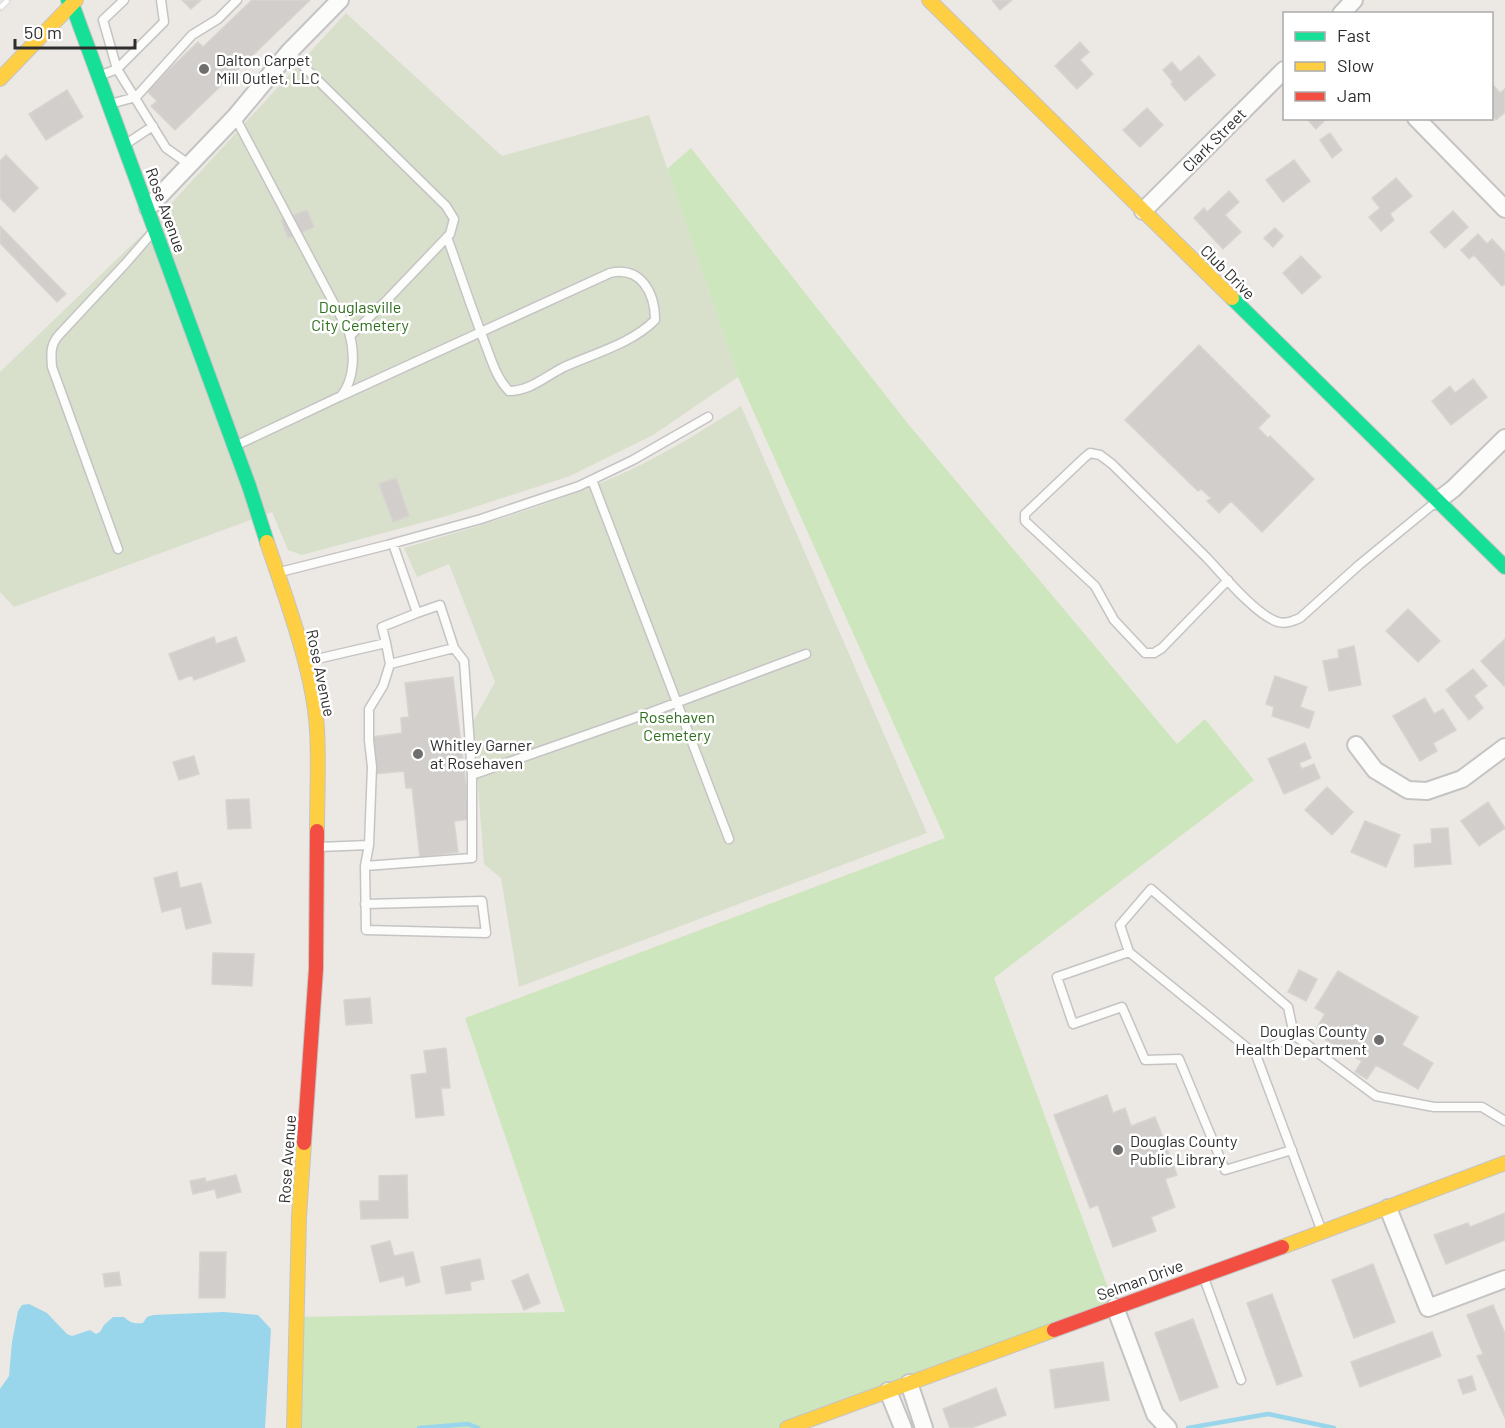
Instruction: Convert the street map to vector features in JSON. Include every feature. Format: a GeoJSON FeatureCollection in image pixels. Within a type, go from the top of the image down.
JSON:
{"type":"FeatureCollection","features":[{"type":"Feature","properties":{"kind":"street"},"geometry":{"type":"LineString","coordinates":[[148,208],[235,117],[289,52],[340,0]]}},
{"type":"Feature","properties":{"kind":"street","name":"Club Drive"},"geometry":{"type":"LineString","coordinates":[[929,0],[1505,567]]}},
{"type":"Feature","properties":{"kind":"street"},"geometry":{"type":"LineString","coordinates":[[1343,12],[1354,0]]}},
{"type":"Feature","properties":{"kind":"street"},"geometry":{"type":"LineString","coordinates":[[0,79],[72,1]]}},
{"type":"Feature","properties":{"kind":"street","name":"Rose Avenue"},"geometry":{"type":"LineString","coordinates":[[72,1],[235,447],[295,626],[317,729],[316,969],[299,1216],[294,1428]]}},
{"type":"Feature","properties":{"kind":"street","name":"Clark Street"},"geometry":{"type":"LineString","coordinates":[[1143,211],[1283,71]]}},
{"type":"Feature","properties":{"kind":"street"},"geometry":{"type":"LineString","coordinates":[[1418,120],[1505,208]]}},
{"type":"Feature","properties":{"kind":"street"},"geometry":{"type":"LineString","coordinates":[[1437,501],[1453,489],[1505,438]]}},
{"type":"Feature","properties":{"kind":"street"},"geometry":{"type":"LineString","coordinates":[[1356,745],[1375,770],[1408,790],[1427,791],[1462,779],[1505,747]]}},
{"type":"Feature","properties":{"kind":"street","name":"Selman Drive"},"geometry":{"type":"LineString","coordinates":[[787,1428],[1388,1209],[1505,1163]]}},
{"type":"Feature","properties":{"kind":"street"},"geometry":{"type":"LineString","coordinates":[[1388,1209],[1428,1308],[1505,1279]]}},
{"type":"Feature","properties":{"kind":"street"},"geometry":{"type":"LineString","coordinates":[[1114,1307],[1155,1414],[1168,1428]]}},
{"type":"Feature","properties":{"kind":"street"},"geometry":{"type":"LineString","coordinates":[[909,1383],[924,1428]]}},
{"type":"Feature","properties":{"kind":"street"},"geometry":{"type":"LineString","coordinates":[[888,1391],[903,1428]]}},
{"type":"Feature","properties":{"kind":"lane"},"geometry":{"type":"LineString","coordinates":[[124,0],[104,20],[117,69],[166,148],[190,165]]}},
{"type":"Feature","properties":{"kind":"lane"},"geometry":{"type":"LineString","coordinates":[[99,76],[117,69],[164,22],[161,0]]}},
{"type":"Feature","properties":{"kind":"lane"},"geometry":{"type":"LineString","coordinates":[[109,104],[136,97],[192,35],[218,19],[237,0]]}},
{"type":"Feature","properties":{"kind":"lane"},"geometry":{"type":"LineString","coordinates":[[289,52],[446,206],[454,219],[450,234],[350,336]]}},
{"type":"Feature","properties":{"kind":"lane"},"geometry":{"type":"LineString","coordinates":[[235,117],[350,336],[353,348],[352,370],[349,387],[341,396]]}},
{"type":"Feature","properties":{"kind":"lane"},"geometry":{"type":"LineString","coordinates":[[125,145],[153,126]]}},
{"type":"Feature","properties":{"kind":"lane"},"geometry":{"type":"LineString","coordinates":[[118,549],[52,367],[51,351],[53,342],[59,335],[156,229]]}},
{"type":"Feature","properties":{"kind":"lane"},"geometry":{"type":"LineString","coordinates":[[235,447],[341,396],[481,332],[610,273],[622,270],[645,284],[652,294],[655,320],[646,329],[562,368],[528,388],[509,391],[502,384],[481,332],[447,237]]}},
{"type":"Feature","properties":{"kind":"lane"},"geometry":{"type":"LineString","coordinates":[[276,572],[393,544],[481,519],[579,486],[633,460],[708,417]]}},
{"type":"Feature","properties":{"kind":"lane"},"geometry":{"type":"LineString","coordinates":[[1228,580],[1162,648],[1154,653],[1144,653],[1114,620],[1095,586],[1043,540],[1024,518],[1028,510],[1090,453],[1100,454],[1112,464],[1207,558],[1251,603],[1280,622],[1295,621],[1300,618],[1367,558],[1437,501]]}},
{"type":"Feature","properties":{"kind":"lane"},"geometry":{"type":"LineString","coordinates":[[592,480],[729,839]]}},
{"type":"Feature","properties":{"kind":"lane"},"geometry":{"type":"LineString","coordinates":[[393,544],[417,613]]}},
{"type":"Feature","properties":{"kind":"lane"},"geometry":{"type":"LineString","coordinates":[[365,866],[472,858],[472,775],[464,661],[454,648],[440,605],[382,627],[390,664],[383,686],[369,709],[372,767],[369,845],[365,866],[365,904],[366,930],[486,933],[482,901],[365,904]]}},
{"type":"Feature","properties":{"kind":"lane"},"geometry":{"type":"LineString","coordinates":[[304,662],[386,643]]}},
{"type":"Feature","properties":{"kind":"lane"},"geometry":{"type":"LineString","coordinates":[[390,664],[454,648]]}},
{"type":"Feature","properties":{"kind":"lane"},"geometry":{"type":"LineString","coordinates":[[472,775],[806,654]]}},
{"type":"Feature","properties":{"kind":"lane"},"geometry":{"type":"LineString","coordinates":[[315,847],[369,845]]}},
{"type":"Feature","properties":{"kind":"lane"},"geometry":{"type":"LineString","coordinates":[[1323,1232],[1256,1055],[1129,952],[1120,925],[1151,889],[1288,1007],[1294,1035],[1376,1096],[1434,1107],[1482,1107],[1505,1120]]}},
{"type":"Feature","properties":{"kind":"lane"},"geometry":{"type":"LineString","coordinates":[[1129,952],[1057,977],[1073,1024],[1122,1007],[1145,1060],[1179,1059],[1225,1170],[1292,1150]]}},
{"type":"Feature","properties":{"kind":"lane"},"geometry":{"type":"LineString","coordinates":[[1256,1055],[1294,1035]]}},
{"type":"Feature","properties":{"kind":"lane"},"geometry":{"type":"LineString","coordinates":[[1203,1275],[1241,1380]]}},
{"type":"Feature","properties":{"kind":"green space","name":"Douglasville City Cemetery"},"geometry":{"type":"Polygon","coordinates":[[[346,13],[502,156],[649,115],[738,377],[653,435],[570,476],[450,515],[302,555],[288,550],[272,512],[14,607],[0,592],[0,372],[145,232],[346,13]]]}},
{"type":"Feature","properties":{"kind":"green space"},"geometry":{"type":"Polygon","coordinates":[[[691,148],[909,425],[1177,744],[1205,719],[1254,780],[994,978],[1115,1307],[780,1428],[294,1428],[298,1317],[565,1312],[465,1018],[945,838],[738,377],[667,169],[691,148]]]}},
{"type":"Feature","properties":{"kind":"green space","name":"Rosehaven Cemetery"},"geometry":{"type":"Polygon","coordinates":[[[741,406],[927,833],[519,987],[501,878],[484,864],[473,722],[495,682],[449,564],[417,577],[404,548],[516,514],[599,484],[655,457],[741,406]]]}},
{"type":"Feature","properties":{"kind":"water"},"geometry":{"type":"Polygon","coordinates":[[[29,1304],[47,1313],[67,1334],[72,1336],[90,1330],[96,1334],[113,1317],[124,1317],[131,1322],[143,1323],[147,1317],[153,1315],[224,1312],[258,1315],[271,1329],[265,1428],[0,1428],[0,1389],[9,1376],[18,1311],[22,1305],[29,1304]]]}},
{"type":"Feature","properties":{"kind":"building"},"geometry":{"type":"Polygon","coordinates":[[[182,0],[201,0],[191,9],[182,0]]]}},
{"type":"Feature","properties":{"kind":"building","name":"Dalton Carpet Mill Outlet, LLC"},"geometry":{"type":"Polygon","coordinates":[[[252,0],[310,0],[175,130],[151,106],[157,101],[147,91],[198,42],[203,47],[252,0]]]}},
{"type":"Feature","properties":{"kind":"building"},"geometry":{"type":"Polygon","coordinates":[[[992,0],[1012,0],[1000,10],[992,0]]]}},
{"type":"Feature","properties":{"kind":"building"},"geometry":{"type":"Polygon","coordinates":[[[1080,42],[1089,52],[1080,60],[1093,74],[1077,89],[1055,66],[1080,42]]]}},
{"type":"Feature","properties":{"kind":"building"},"geometry":{"type":"Polygon","coordinates":[[[1199,56],[1215,75],[1185,101],[1163,70],[1172,62],[1180,72],[1199,56]]]}},
{"type":"Feature","properties":{"kind":"building"},"geometry":{"type":"Polygon","coordinates":[[[1493,85],[1500,93],[1505,89],[1505,112],[1496,120],[1493,116],[1493,85]]]}},
{"type":"Feature","properties":{"kind":"building"},"geometry":{"type":"Polygon","coordinates":[[[67,90],[83,117],[46,140],[29,114],[67,90]]]}},
{"type":"Feature","properties":{"kind":"building"},"geometry":{"type":"Polygon","coordinates":[[[1147,108],[1163,125],[1140,147],[1123,130],[1147,108]]]}},
{"type":"Feature","properties":{"kind":"building"},"geometry":{"type":"Polygon","coordinates":[[[1308,120],[1325,120],[1316,129],[1308,120]]]}},
{"type":"Feature","properties":{"kind":"building"},"geometry":{"type":"Polygon","coordinates":[[[1330,133],[1342,150],[1332,158],[1320,140],[1330,133]]]}},
{"type":"Feature","properties":{"kind":"building"},"geometry":{"type":"Polygon","coordinates":[[[6,155],[38,188],[14,212],[0,198],[0,161],[6,155]]]}},
{"type":"Feature","properties":{"kind":"building"},"geometry":{"type":"Polygon","coordinates":[[[1294,160],[1310,181],[1283,202],[1266,180],[1294,160]]]}},
{"type":"Feature","properties":{"kind":"building"},"geometry":{"type":"Polygon","coordinates":[[[1396,178],[1412,196],[1390,214],[1394,220],[1381,231],[1369,217],[1380,208],[1372,198],[1396,178]]]}},
{"type":"Feature","properties":{"kind":"building"},"geometry":{"type":"Polygon","coordinates":[[[1229,191],[1239,202],[1225,215],[1241,232],[1223,249],[1194,218],[1204,208],[1207,212],[1229,191]]]}},
{"type":"Feature","properties":{"kind":"building"},"geometry":{"type":"Polygon","coordinates":[[[307,210],[314,227],[288,238],[281,220],[307,210]]]}},
{"type":"Feature","properties":{"kind":"building"},"geometry":{"type":"Polygon","coordinates":[[[1453,211],[1468,227],[1445,248],[1430,232],[1453,211]]]}},
{"type":"Feature","properties":{"kind":"building"},"geometry":{"type":"Polygon","coordinates":[[[0,226],[66,294],[57,302],[0,243],[0,226]]]}},
{"type":"Feature","properties":{"kind":"building"},"geometry":{"type":"Polygon","coordinates":[[[1275,228],[1283,236],[1273,247],[1264,238],[1275,228]]]}},
{"type":"Feature","properties":{"kind":"building"},"geometry":{"type":"Polygon","coordinates":[[[1478,234],[1487,244],[1492,239],[1505,253],[1505,284],[1502,286],[1474,255],[1469,259],[1461,250],[1478,234]]]}},
{"type":"Feature","properties":{"kind":"building"},"geometry":{"type":"Polygon","coordinates":[[[1301,256],[1321,277],[1302,294],[1283,273],[1301,256]]]}},
{"type":"Feature","properties":{"kind":"building"},"geometry":{"type":"Polygon","coordinates":[[[1199,345],[1270,416],[1258,428],[1268,438],[1270,436],[1314,479],[1262,532],[1231,501],[1219,513],[1207,501],[1211,498],[1201,489],[1198,491],[1125,420],[1199,345]]]}},
{"type":"Feature","properties":{"kind":"building"},"geometry":{"type":"Polygon","coordinates":[[[1473,379],[1487,397],[1451,425],[1432,401],[1450,386],[1455,393],[1473,379]]]}},
{"type":"Feature","properties":{"kind":"building"},"geometry":{"type":"Polygon","coordinates":[[[396,478],[409,516],[393,522],[379,484],[396,478]]]}},
{"type":"Feature","properties":{"kind":"building"},"geometry":{"type":"Polygon","coordinates":[[[1408,609],[1440,641],[1418,662],[1386,631],[1408,609]]]}},
{"type":"Feature","properties":{"kind":"building"},"geometry":{"type":"Polygon","coordinates":[[[214,637],[216,644],[236,637],[245,661],[194,680],[192,675],[179,680],[169,654],[214,637]]]}},
{"type":"Feature","properties":{"kind":"building"},"geometry":{"type":"Polygon","coordinates":[[[1505,639],[1505,685],[1504,686],[1481,661],[1505,639]]]}},
{"type":"Feature","properties":{"kind":"building"},"geometry":{"type":"Polygon","coordinates":[[[1354,646],[1361,685],[1329,691],[1323,661],[1339,658],[1338,650],[1354,646]]]}},
{"type":"Feature","properties":{"kind":"building"},"geometry":{"type":"Polygon","coordinates":[[[1473,669],[1487,686],[1474,696],[1483,708],[1469,720],[1446,690],[1473,669]]]}},
{"type":"Feature","properties":{"kind":"building"},"geometry":{"type":"Polygon","coordinates":[[[1275,676],[1307,687],[1300,707],[1314,712],[1309,728],[1272,716],[1274,707],[1266,704],[1275,676]]]}},
{"type":"Feature","properties":{"kind":"building","name":"Whitley Garner at Rosehaven"},"geometry":{"type":"Polygon","coordinates":[[[453,677],[470,819],[454,821],[458,852],[420,857],[412,788],[406,788],[404,771],[376,774],[372,737],[402,733],[401,718],[409,717],[405,683],[453,677]]]}},
{"type":"Feature","properties":{"kind":"building"},"geometry":{"type":"Polygon","coordinates":[[[1425,698],[1434,714],[1443,709],[1456,730],[1433,743],[1437,751],[1420,761],[1393,716],[1425,698]]]}},
{"type":"Feature","properties":{"kind":"building"},"geometry":{"type":"Polygon","coordinates":[[[1305,743],[1311,758],[1299,763],[1302,769],[1314,764],[1320,778],[1284,794],[1268,759],[1305,743]]]}},
{"type":"Feature","properties":{"kind":"building"},"geometry":{"type":"Polygon","coordinates":[[[194,756],[199,774],[179,780],[173,762],[194,756]]]}},
{"type":"Feature","properties":{"kind":"building"},"geometry":{"type":"Polygon","coordinates":[[[1327,787],[1353,812],[1332,835],[1305,810],[1327,787]]]}},
{"type":"Feature","properties":{"kind":"building"},"geometry":{"type":"Polygon","coordinates":[[[249,799],[251,828],[228,829],[226,800],[249,799]]]}},
{"type":"Feature","properties":{"kind":"building"},"geometry":{"type":"Polygon","coordinates":[[[1488,802],[1505,828],[1479,846],[1461,821],[1488,802]]]}},
{"type":"Feature","properties":{"kind":"building"},"geometry":{"type":"Polygon","coordinates":[[[1365,821],[1400,835],[1386,867],[1351,852],[1365,821]]]}},
{"type":"Feature","properties":{"kind":"building"},"geometry":{"type":"Polygon","coordinates":[[[1448,828],[1451,864],[1415,867],[1414,845],[1432,843],[1431,829],[1448,828]]]}},
{"type":"Feature","properties":{"kind":"building"},"geometry":{"type":"Polygon","coordinates":[[[177,872],[180,888],[201,883],[211,923],[186,929],[181,907],[162,912],[154,878],[177,872]]]}},
{"type":"Feature","properties":{"kind":"building"},"geometry":{"type":"Polygon","coordinates":[[[213,953],[254,954],[252,986],[212,984],[213,953]]]}},
{"type":"Feature","properties":{"kind":"building"},"geometry":{"type":"Polygon","coordinates":[[[1299,970],[1317,979],[1306,1001],[1288,992],[1299,970]]]}},
{"type":"Feature","properties":{"kind":"building"},"geometry":{"type":"Polygon","coordinates":[[[1338,971],[1418,1017],[1402,1045],[1433,1063],[1418,1089],[1376,1065],[1367,1079],[1355,1072],[1362,1061],[1314,1033],[1325,1014],[1315,1008],[1338,971]]]}},
{"type":"Feature","properties":{"kind":"building"},"geometry":{"type":"Polygon","coordinates":[[[370,998],[372,1023],[346,1025],[344,1000],[370,998]]]}},
{"type":"Feature","properties":{"kind":"building"},"geometry":{"type":"Polygon","coordinates":[[[446,1048],[450,1088],[441,1088],[444,1115],[416,1118],[411,1075],[427,1073],[424,1051],[446,1048]]]}},
{"type":"Feature","properties":{"kind":"building","name":"Douglas County Public Library"},"geometry":{"type":"Polygon","coordinates":[[[1107,1095],[1113,1113],[1125,1108],[1131,1126],[1155,1117],[1177,1175],[1165,1179],[1175,1207],[1151,1217],[1156,1231],[1113,1247],[1098,1205],[1090,1208],[1054,1115],[1107,1095]]]}},
{"type":"Feature","properties":{"kind":"building"},"geometry":{"type":"Polygon","coordinates":[[[236,1175],[241,1192],[217,1198],[215,1189],[193,1194],[190,1181],[205,1178],[206,1182],[236,1175]]]}},
{"type":"Feature","properties":{"kind":"building"},"geometry":{"type":"Polygon","coordinates":[[[407,1175],[408,1218],[361,1219],[360,1201],[379,1201],[379,1176],[407,1175]]]}},
{"type":"Feature","properties":{"kind":"building"},"geometry":{"type":"Polygon","coordinates":[[[1505,1213],[1505,1240],[1446,1264],[1434,1235],[1468,1223],[1470,1227],[1505,1213]]]}},
{"type":"Feature","properties":{"kind":"building"},"geometry":{"type":"Polygon","coordinates":[[[390,1241],[394,1256],[413,1252],[420,1282],[406,1286],[404,1276],[380,1282],[371,1246],[390,1241]]]}},
{"type":"Feature","properties":{"kind":"building"},"geometry":{"type":"Polygon","coordinates":[[[200,1252],[226,1252],[225,1298],[199,1298],[200,1252]]]}},
{"type":"Feature","properties":{"kind":"building"},"geometry":{"type":"Polygon","coordinates":[[[480,1259],[484,1279],[470,1282],[471,1290],[446,1294],[441,1267],[480,1259]]]}},
{"type":"Feature","properties":{"kind":"building"},"geometry":{"type":"Polygon","coordinates":[[[1373,1264],[1395,1322],[1354,1338],[1332,1280],[1373,1264]]]}},
{"type":"Feature","properties":{"kind":"building"},"geometry":{"type":"Polygon","coordinates":[[[119,1272],[121,1285],[105,1287],[103,1274],[119,1272]]]}},
{"type":"Feature","properties":{"kind":"building"},"geometry":{"type":"Polygon","coordinates":[[[528,1274],[540,1303],[524,1310],[512,1281],[528,1274]]]}},
{"type":"Feature","properties":{"kind":"building"},"geometry":{"type":"Polygon","coordinates":[[[1272,1294],[1302,1376],[1277,1385],[1247,1303],[1272,1294]]]}},
{"type":"Feature","properties":{"kind":"building"},"geometry":{"type":"Polygon","coordinates":[[[1493,1305],[1505,1334],[1505,1418],[1477,1356],[1483,1354],[1467,1315],[1493,1305]]]}},
{"type":"Feature","properties":{"kind":"building"},"geometry":{"type":"Polygon","coordinates":[[[1193,1319],[1218,1387],[1180,1401],[1155,1333],[1193,1319]]]}},
{"type":"Feature","properties":{"kind":"building"},"geometry":{"type":"Polygon","coordinates":[[[1432,1332],[1441,1356],[1360,1387],[1351,1362],[1432,1332]]]}},
{"type":"Feature","properties":{"kind":"building"},"geometry":{"type":"Polygon","coordinates":[[[1103,1362],[1109,1400],[1055,1408],[1050,1370],[1103,1362]]]}},
{"type":"Feature","properties":{"kind":"building"},"geometry":{"type":"Polygon","coordinates":[[[1472,1376],[1476,1390],[1463,1394],[1458,1380],[1472,1376]]]}},
{"type":"Feature","properties":{"kind":"building"},"geometry":{"type":"Polygon","coordinates":[[[996,1388],[1006,1415],[971,1428],[950,1428],[943,1409],[996,1388]]]}},
{"type":"Feature","properties":{"kind":"waterway"},"geometry":{"type":"LineString","coordinates":[[1188,1428],[1268,1414],[1334,1428]]}},
{"type":"Feature","properties":{"kind":"waterway"},"geometry":{"type":"LineString","coordinates":[[419,1428],[468,1424],[478,1428]]}},
{"type":"Feature","properties":{"kind":"railway"},"geometry":{"type":"LineString","coordinates":[[0,8],[8,0]]}},
{"type":"Feature","properties":{"kind":"traffic: fast"},"geometry":{"type":"LineString","coordinates":[[68,0],[72,4],[249,486],[267,542]]}},
{"type":"Feature","properties":{"kind":"traffic: fast"},"geometry":{"type":"LineString","coordinates":[[1232,298],[1505,567]]}},
{"type":"Feature","properties":{"kind":"traffic: slow"},"geometry":{"type":"LineString","coordinates":[[0,79],[76,0]]}},
{"type":"Feature","properties":{"kind":"traffic: slow"},"geometry":{"type":"LineString","coordinates":[[929,0],[1232,298]]}},
{"type":"Feature","properties":{"kind":"traffic: slow"},"geometry":{"type":"LineString","coordinates":[[267,542],[298,634],[310,682],[317,729],[317,831]]}},
{"type":"Feature","properties":{"kind":"traffic: slow"},"geometry":{"type":"LineString","coordinates":[[294,1428],[299,1217],[304,1143]]}},
{"type":"Feature","properties":{"kind":"traffic: slow"},"geometry":{"type":"LineString","coordinates":[[1282,1247],[1505,1163]]}},
{"type":"Feature","properties":{"kind":"traffic: slow"},"geometry":{"type":"LineString","coordinates":[[787,1428],[1054,1330]]}},
{"type":"Feature","properties":{"kind":"traffic: jam"},"geometry":{"type":"LineString","coordinates":[[304,1143],[316,969],[317,831]]}},
{"type":"Feature","properties":{"kind":"traffic: jam"},"geometry":{"type":"LineString","coordinates":[[1054,1330],[1282,1247]]}},
{"type":"Feature","properties":{"kind":"place","name":"Dalton Carpet Mill Outlet, LLC"},"geometry":{"type":"Point","coordinates":[204,69]}},
{"type":"Feature","properties":{"kind":"place","name":"Whitley Garner at Rosehaven"},"geometry":{"type":"Point","coordinates":[418,754]}},
{"type":"Feature","properties":{"kind":"place","name":"Douglas County Health Department"},"geometry":{"type":"Point","coordinates":[1379,1040]}},
{"type":"Feature","properties":{"kind":"place","name":"Douglas County Public Library"},"geometry":{"type":"Point","coordinates":[1118,1150]}}]}
